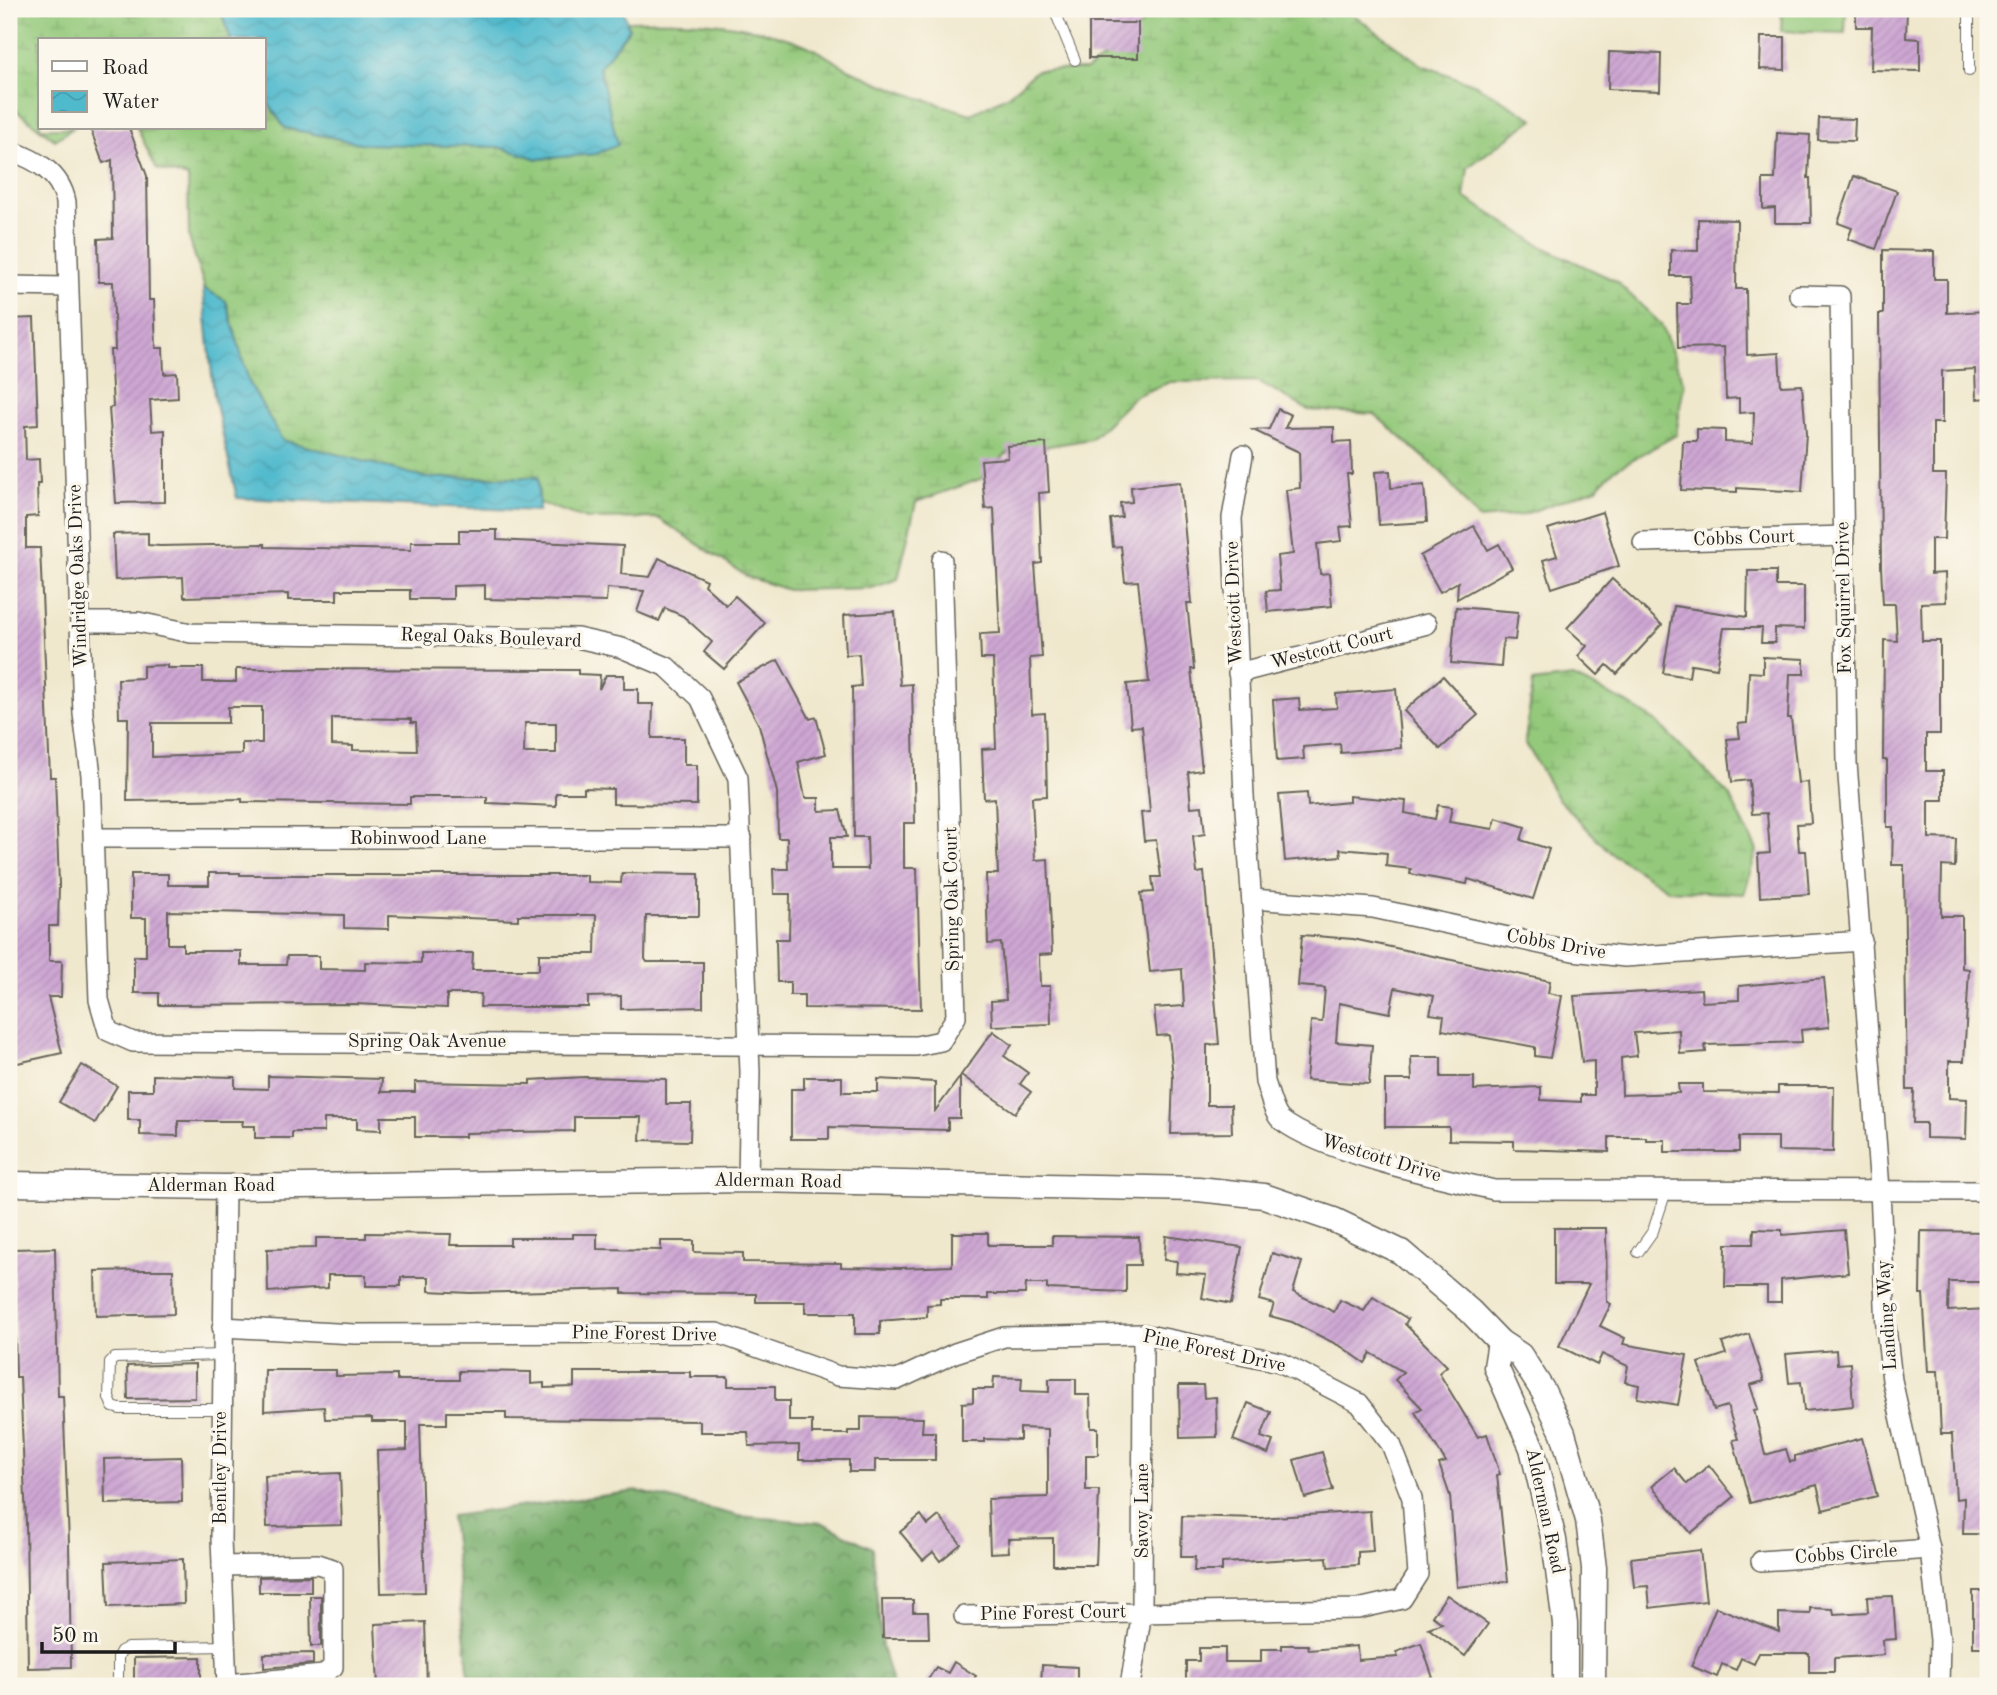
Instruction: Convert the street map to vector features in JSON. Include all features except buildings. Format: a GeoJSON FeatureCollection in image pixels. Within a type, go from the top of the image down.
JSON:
{"type":"FeatureCollection","features":[{"type":"Feature","properties":{"kind":"street","name":"Windridge Oaks Drive"},"geometry":{"type":"LineString","coordinates":[[9,150],[40,162],[63,187],[83,714],[91,775],[99,1000],[108,1031]]}},
{"type":"Feature","properties":{"kind":"street"},"geometry":{"type":"LineString","coordinates":[[9,286],[67,287]]}},
{"type":"Feature","properties":{"kind":"street","name":"Fox Squirrel Drive"},"geometry":{"type":"LineString","coordinates":[[1799,295],[1840,296],[1847,763],[1862,940]]}},
{"type":"Feature","properties":{"kind":"street","name":"Westcott Drive"},"geometry":{"type":"LineString","coordinates":[[1243,455],[1232,518],[1238,673],[1265,1082],[1279,1119],[1317,1140],[1447,1180],[1494,1190],[1988,1191]]}},
{"type":"Feature","properties":{"kind":"street","name":"Cobbs Court"},"geometry":{"type":"LineString","coordinates":[[1643,541],[1844,536]]}},
{"type":"Feature","properties":{"kind":"street","name":"Spring Oak Court"},"geometry":{"type":"LineString","coordinates":[[749,1044],[923,1045],[941,1041],[956,1017],[942,560]]}},
{"type":"Feature","properties":{"kind":"street","name":"Regal Oaks Boulevard"},"geometry":{"type":"LineString","coordinates":[[80,622],[138,622],[191,633],[577,638],[622,648],[667,667],[700,698],[738,778],[749,1044],[748,1180]]}},
{"type":"Feature","properties":{"kind":"street","name":"Westcott Court"},"geometry":{"type":"LineString","coordinates":[[1238,673],[1427,624]]}},
{"type":"Feature","properties":{"kind":"street","name":"Robinwood Lane"},"geometry":{"type":"LineString","coordinates":[[94,838],[742,838]]}},
{"type":"Feature","properties":{"kind":"street","name":"Cobbs Drive"},"geometry":{"type":"LineString","coordinates":[[1252,899],[1373,908],[1573,951],[1625,957],[1862,940]]}},
{"type":"Feature","properties":{"kind":"street","name":"Landing Way"},"geometry":{"type":"LineString","coordinates":[[1862,940],[1880,1189],[1886,1328],[1892,1380],[1930,1549],[1940,1640],[1939,1686]]}},
{"type":"Feature","properties":{"kind":"street","name":"Spring Oak Avenue"},"geometry":{"type":"LineString","coordinates":[[108,1031],[133,1042],[749,1044]]}},
{"type":"Feature","properties":{"kind":"street","name":"Alderman Road"},"geometry":{"type":"LineString","coordinates":[[9,1184],[225,1187],[748,1180],[1198,1189],[1264,1196],[1334,1220],[1401,1252],[1471,1311],[1500,1342],[1520,1355],[1543,1391],[1563,1433],[1588,1520],[1594,1568],[1593,1686]]}},
{"type":"Feature","properties":{"kind":"street","name":"Bentley Drive"},"geometry":{"type":"LineString","coordinates":[[225,1187],[226,1250],[221,1409],[222,1566],[227,1685]]}},
{"type":"Feature","properties":{"kind":"street","name":"Pine Forest Drive"},"geometry":{"type":"LineString","coordinates":[[222,1327],[355,1334],[717,1333],[838,1376],[897,1380],[955,1353],[1004,1337],[1143,1334],[1280,1362],[1359,1403],[1391,1444],[1412,1498],[1418,1574],[1402,1599],[1358,1609],[1142,1612]]}},
{"type":"Feature","properties":{"kind":"street","name":"Savoy Lane"},"geometry":{"type":"LineString","coordinates":[[1130,1686],[1142,1612],[1143,1334]]}},
{"type":"Feature","properties":{"kind":"street","name":"Alderman Road"},"geometry":{"type":"LineString","coordinates":[[1500,1342],[1496,1367],[1532,1448],[1554,1540],[1565,1623],[1564,1686]]}},
{"type":"Feature","properties":{"kind":"street","name":"Cobbs Circle"},"geometry":{"type":"LineString","coordinates":[[1761,1561],[1930,1549]]}},
{"type":"Feature","properties":{"kind":"street"},"geometry":{"type":"LineString","coordinates":[[222,1566],[318,1564],[333,1569],[333,1667],[323,1675],[227,1685]]}},
{"type":"Feature","properties":{"kind":"street","name":"Pine Forest Court"},"geometry":{"type":"LineString","coordinates":[[964,1616],[1142,1612]]}},
{"type":"Feature","properties":{"kind":"lane"},"geometry":{"type":"LineString","coordinates":[[1054,9],[1075,60]]}},
{"type":"Feature","properties":{"kind":"lane"},"geometry":{"type":"LineString","coordinates":[[1969,9],[1969,71]]}},
{"type":"Feature","properties":{"kind":"lane"},"geometry":{"type":"LineString","coordinates":[[1638,1252],[1653,1231],[1666,1191]]}},
{"type":"Feature","properties":{"kind":"lane"},"geometry":{"type":"LineString","coordinates":[[221,1409],[120,1409],[113,1407],[109,1398],[110,1362],[115,1359],[222,1355]]}},
{"type":"Feature","properties":{"kind":"lane"},"geometry":{"type":"LineString","coordinates":[[118,1686],[118,1657],[121,1650],[226,1646]]}},
{"type":"Feature","properties":{"kind":"green space"},"geometry":{"type":"Polygon","coordinates":[[[9,9],[118,9],[119,12],[129,14],[220,9],[230,38],[38,38],[38,127],[9,105],[9,9]]]}},
{"type":"Feature","properties":{"kind":"green space"},"geometry":{"type":"Polygon","coordinates":[[[1155,9],[1346,9],[1422,65],[1476,85],[1534,119],[1468,167],[1464,197],[1545,248],[1616,281],[1661,324],[1684,383],[1676,435],[1614,470],[1597,488],[1522,515],[1478,519],[1442,473],[1374,414],[1308,410],[1258,381],[1170,382],[1135,396],[1091,439],[1007,453],[981,479],[916,502],[898,579],[872,588],[788,590],[748,577],[658,518],[587,519],[539,503],[538,477],[427,478],[282,440],[249,382],[226,301],[205,289],[189,237],[188,177],[157,169],[138,130],[266,130],[266,100],[285,128],[365,144],[498,147],[538,159],[595,154],[617,145],[599,68],[629,29],[627,21],[716,23],[761,31],[810,47],[848,69],[883,84],[971,114],[1007,96],[1037,70],[1086,70],[1121,47],[1155,9]]]}},
{"type":"Feature","properties":{"kind":"green space"},"geometry":{"type":"Polygon","coordinates":[[[1782,9],[1846,9],[1845,33],[1781,31],[1782,9]]]}},
{"type":"Feature","properties":{"kind":"green space"},"geometry":{"type":"Polygon","coordinates":[[[42,130],[70,130],[55,140],[42,130]]]}},
{"type":"Feature","properties":{"kind":"green space"},"geometry":{"type":"Polygon","coordinates":[[[1573,677],[1626,702],[1658,723],[1729,795],[1757,850],[1744,894],[1669,890],[1611,853],[1557,798],[1525,742],[1533,682],[1573,677]]]}},
{"type":"Feature","properties":{"kind":"green space"},"geometry":{"type":"Polygon","coordinates":[[[637,1491],[739,1516],[823,1523],[872,1548],[882,1647],[893,1686],[470,1686],[451,1516],[637,1491]]]}},
{"type":"Feature","properties":{"kind":"water"},"geometry":{"type":"Polygon","coordinates":[[[220,9],[624,12],[629,29],[599,68],[618,145],[596,154],[538,159],[498,147],[365,144],[285,128],[266,100],[266,38],[230,38],[220,9]]]}},
{"type":"Feature","properties":{"kind":"water"},"geometry":{"type":"Polygon","coordinates":[[[203,288],[226,301],[249,382],[282,440],[427,478],[538,477],[539,511],[237,498],[214,395],[203,288]]]}}]}
